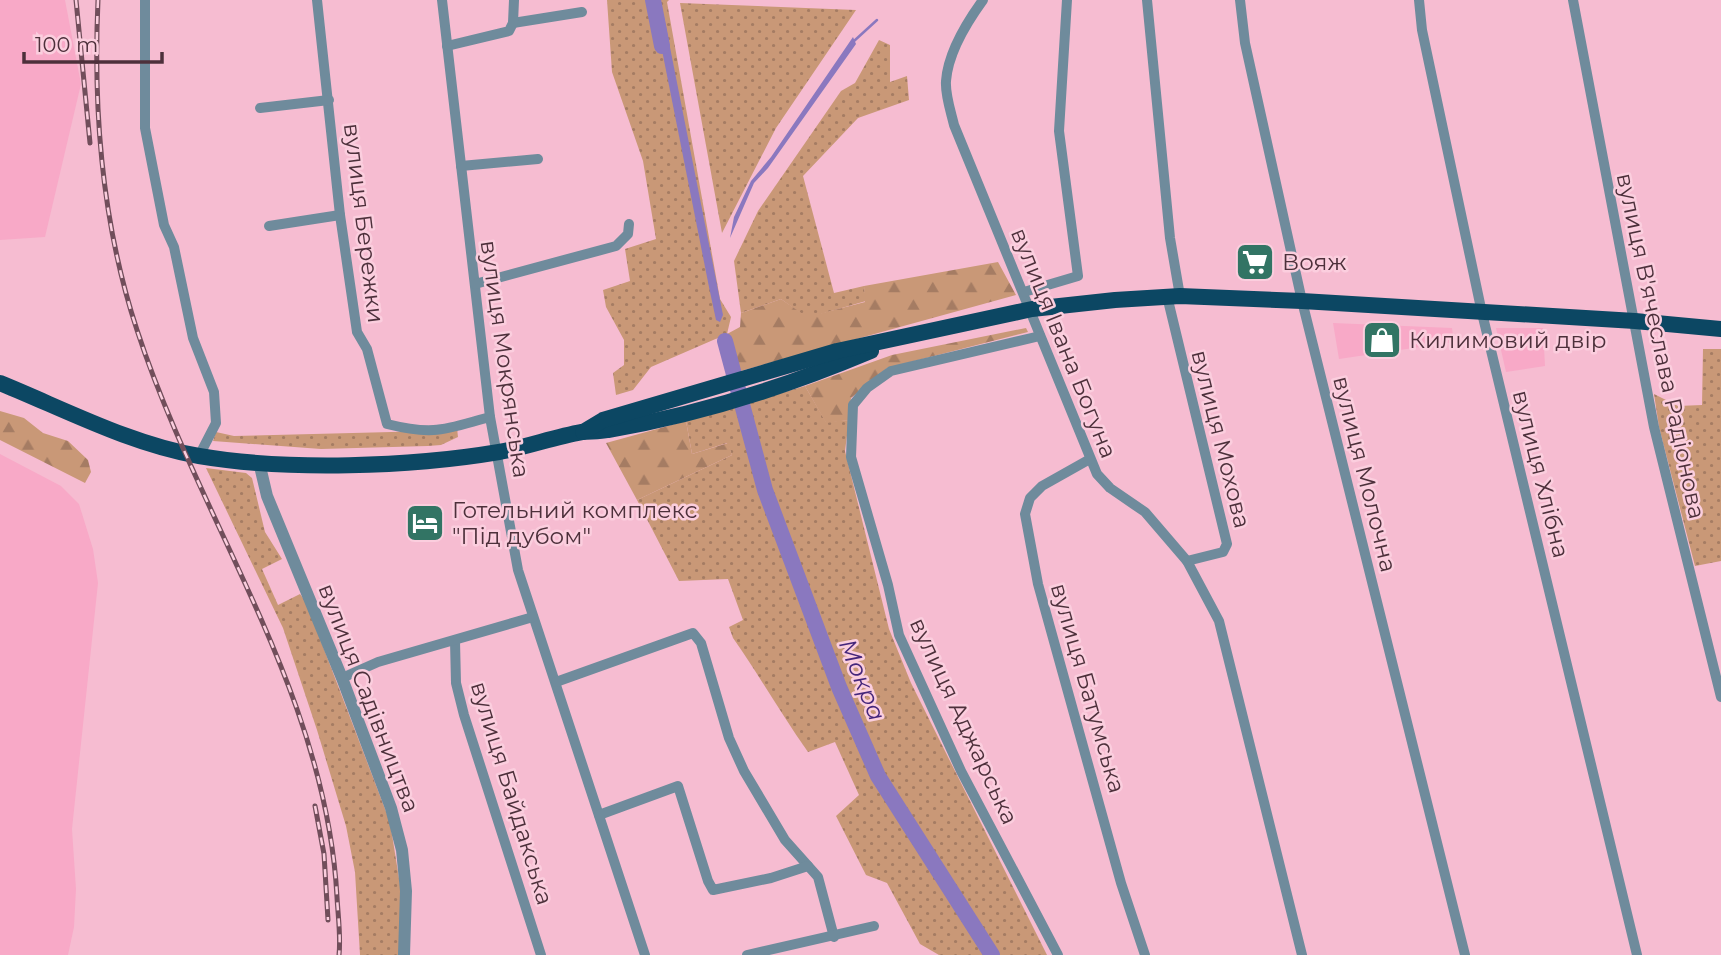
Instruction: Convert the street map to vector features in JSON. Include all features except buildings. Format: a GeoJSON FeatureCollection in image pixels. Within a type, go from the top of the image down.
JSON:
{"type":"FeatureCollection","features":[{"type":"Feature","properties":{"kind":"highway"},"geometry":{"type":"LineString","coordinates":[[583,432],[603,420],[679,397],[782,374],[902,338],[1032,309],[1173,296],[1635,321],[1721,330]]}},
{"type":"Feature","properties":{"kind":"highway"},"geometry":{"type":"LineString","coordinates":[[0,383],[153,444],[199,456],[260,462],[385,464],[495,452],[583,432],[605,431],[684,414],[782,374]]}},
{"type":"Feature","properties":{"kind":"street"},"geometry":{"type":"LineString","coordinates":[[145,0],[145,128],[164,225],[174,247],[192,338],[214,392],[216,423],[199,456]]}},
{"type":"Feature","properties":{"kind":"street","name":"вулиця Бережки"},"geometry":{"type":"LineString","coordinates":[[317,0],[340,215],[357,332],[367,349],[387,424],[420,432],[437,432],[491,417]]}},
{"type":"Feature","properties":{"kind":"street","name":"вулиця Мокрянська"},"geometry":{"type":"LineString","coordinates":[[442,0],[495,452],[518,570],[645,955]]}},
{"type":"Feature","properties":{"kind":"street"},"geometry":{"type":"LineString","coordinates":[[447,46],[509,30],[513,23],[514,0]]}},
{"type":"Feature","properties":{"kind":"street","name":"вулиця Івана Богуна"},"geometry":{"type":"LineString","coordinates":[[983,0],[959,41],[946,83],[954,125],[1032,309],[1040,336],[1090,459],[1104,481],[1145,512],[1186,561],[1219,621],[1301,955]]}},
{"type":"Feature","properties":{"kind":"street"},"geometry":{"type":"LineString","coordinates":[[1024,292],[1079,276],[1059,131],[1067,0]]}},
{"type":"Feature","properties":{"kind":"street","name":"вулиця Мохова"},"geometry":{"type":"LineString","coordinates":[[1147,0],[1173,296],[1227,544],[1223,552],[1186,561]]}},
{"type":"Feature","properties":{"kind":"street","name":"вулиця Молочна"},"geometry":{"type":"LineString","coordinates":[[1240,0],[1245,43],[1302,301],[1465,955]]}},
{"type":"Feature","properties":{"kind":"street","name":"вулиця Хлібна"},"geometry":{"type":"LineString","coordinates":[[1419,0],[1422,30],[1482,313],[1637,955]]}},
{"type":"Feature","properties":{"kind":"street","name":"вулиця В'ячеслава Радіонова"},"geometry":{"type":"LineString","coordinates":[[1573,0],[1654,427],[1721,697]]}},
{"type":"Feature","properties":{"kind":"street"},"geometry":{"type":"LineString","coordinates":[[513,23],[582,12]]}},
{"type":"Feature","properties":{"kind":"street"},"geometry":{"type":"LineString","coordinates":[[260,108],[329,100]]}},
{"type":"Feature","properties":{"kind":"street"},"geometry":{"type":"LineString","coordinates":[[461,166],[538,159]]}},
{"type":"Feature","properties":{"kind":"street"},"geometry":{"type":"LineString","coordinates":[[269,226],[340,215]]}},
{"type":"Feature","properties":{"kind":"street"},"geometry":{"type":"LineString","coordinates":[[475,285],[617,246],[628,234],[629,224]]}},
{"type":"Feature","properties":{"kind":"street","name":"вулиця Аджарська"},"geometry":{"type":"LineString","coordinates":[[1040,336],[891,370],[867,388],[853,405],[851,457],[876,540],[899,635],[961,771],[1058,955]]}},
{"type":"Feature","properties":{"kind":"street","name":"вулиця Батумська"},"geometry":{"type":"LineString","coordinates":[[1090,459],[1042,486],[1030,498],[1026,513],[1038,584],[1121,883],[1146,955]]}},
{"type":"Feature","properties":{"kind":"street","name":"вулиця Садівництва"},"geometry":{"type":"LineString","coordinates":[[260,462],[267,496],[342,678],[391,808],[402,849],[407,891],[404,955]]}},
{"type":"Feature","properties":{"kind":"street"},"geometry":{"type":"LineString","coordinates":[[342,678],[378,662],[533,617]]}},
{"type":"Feature","properties":{"kind":"street"},"geometry":{"type":"LineString","coordinates":[[556,682],[693,633],[701,643],[729,738],[744,771],[785,840],[818,877],[834,937]]}},
{"type":"Feature","properties":{"kind":"street","name":"вулиця Байдакська"},"geometry":{"type":"LineString","coordinates":[[454,641],[456,683],[464,715],[541,955]]}},
{"type":"Feature","properties":{"kind":"street"},"geometry":{"type":"LineString","coordinates":[[598,815],[678,786],[713,890],[808,866]]}},
{"type":"Feature","properties":{"kind":"street"},"geometry":{"type":"LineString","coordinates":[[747,955],[874,926]]}},
{"type":"Feature","properties":{"kind":"shaded area"},"geometry":{"type":"Polygon","coordinates":[[[0,0],[65,0],[81,84],[45,237],[0,240],[0,0]]]}},
{"type":"Feature","properties":{"kind":"shaded area"},"geometry":{"type":"Polygon","coordinates":[[[664,17],[723,315],[720,322],[716,320],[657,25],[664,17]]]}},
{"type":"Feature","properties":{"kind":"shaded area"},"geometry":{"type":"Polygon","coordinates":[[[853,37],[856,44],[768,168],[754,183],[730,238],[734,217],[751,181],[771,157],[853,37]]]}},
{"type":"Feature","properties":{"kind":"shaded area"},"geometry":{"type":"Polygon","coordinates":[[[1333,323],[1452,328],[1454,342],[1339,359],[1333,323]]]}},
{"type":"Feature","properties":{"kind":"shaded area"},"geometry":{"type":"Polygon","coordinates":[[[1496,328],[1543,328],[1545,366],[1506,372],[1496,328]]]}},
{"type":"Feature","properties":{"kind":"shaded area"},"geometry":{"type":"Polygon","coordinates":[[[0,454],[61,486],[79,504],[93,549],[98,583],[72,829],[76,889],[74,927],[68,955],[0,955],[0,454]]]}},
{"type":"Feature","properties":{"kind":"green space"},"geometry":{"type":"Polygon","coordinates":[[[607,0],[669,0],[667,2],[720,299],[731,317],[727,334],[651,367],[633,390],[616,395],[613,373],[624,365],[624,340],[606,307],[603,290],[630,281],[625,249],[656,239],[643,161],[612,72],[607,0]]]}},
{"type":"Feature","properties":{"kind":"green space"},"geometry":{"type":"Polygon","coordinates":[[[680,3],[856,10],[776,128],[722,233],[680,3]]]}},
{"type":"Feature","properties":{"kind":"green space"},"geometry":{"type":"Polygon","coordinates":[[[879,40],[890,45],[890,82],[907,76],[909,100],[858,118],[803,176],[834,293],[864,286],[866,301],[807,318],[781,299],[741,313],[734,261],[758,211],[841,91],[855,83],[879,40]]]}},
{"type":"Feature","properties":{"kind":"green space"},"geometry":{"type":"Polygon","coordinates":[[[998,262],[1016,295],[737,372],[727,334],[740,327],[741,313],[781,299],[807,317],[865,302],[864,286],[998,262]]]}},
{"type":"Feature","properties":{"kind":"green space"},"geometry":{"type":"Polygon","coordinates":[[[1026,328],[1028,332],[887,368],[851,398],[849,420],[826,423],[805,386],[892,355],[1026,328]]]}},
{"type":"Feature","properties":{"kind":"green space"},"geometry":{"type":"Polygon","coordinates":[[[1703,349],[1721,349],[1721,561],[1695,566],[1659,427],[1654,394],[1678,406],[1702,405],[1703,349]]]}},
{"type":"Feature","properties":{"kind":"green space"},"geometry":{"type":"Polygon","coordinates":[[[805,386],[826,422],[849,420],[845,451],[889,629],[911,683],[1047,955],[939,955],[920,944],[887,883],[866,875],[836,816],[859,795],[835,742],[808,752],[733,638],[729,627],[743,620],[728,579],[679,581],[637,500],[732,455],[727,443],[692,454],[686,421],[805,386]]]}},
{"type":"Feature","properties":{"kind":"green space"},"geometry":{"type":"Polygon","coordinates":[[[0,411],[24,418],[43,433],[68,441],[88,460],[91,472],[85,483],[0,440],[0,411]]]}},
{"type":"Feature","properties":{"kind":"green space"},"geometry":{"type":"Polygon","coordinates":[[[686,421],[692,454],[728,443],[732,455],[637,500],[606,443],[686,421]]]}},
{"type":"Feature","properties":{"kind":"green space"},"geometry":{"type":"Polygon","coordinates":[[[457,428],[458,437],[441,445],[428,446],[321,449],[213,441],[216,432],[234,436],[457,428]]]}},
{"type":"Feature","properties":{"kind":"green space"},"geometry":{"type":"Polygon","coordinates":[[[206,468],[246,473],[252,478],[265,532],[282,559],[262,569],[278,605],[300,594],[306,602],[390,822],[401,891],[399,955],[360,955],[355,872],[346,826],[317,730],[283,628],[206,468]]]}},
{"type":"Feature","properties":{"kind":"waterway"},"geometry":{"type":"LineString","coordinates":[[653,0],[662,46]]}},
{"type":"Feature","properties":{"kind":"waterway"},"geometry":{"type":"LineString","coordinates":[[854,41],[877,20]]}},
{"type":"Feature","properties":{"kind":"waterway","name":"Мокра"},"geometry":{"type":"LineString","coordinates":[[725,341],[765,490],[839,687],[878,776],[992,955]]}},
{"type":"Feature","properties":{"kind":"railway"},"geometry":{"type":"LineString","coordinates":[[76,0],[90,143]]}},
{"type":"Feature","properties":{"kind":"railway"},"geometry":{"type":"LineString","coordinates":[[98,0],[99,125],[108,208],[125,290],[163,401],[256,608],[285,677],[310,748],[328,821],[340,933],[339,955]]}},
{"type":"Feature","properties":{"kind":"railway"},"geometry":{"type":"LineString","coordinates":[[315,806],[324,854],[328,920]]}},
{"type":"Feature","properties":{"kind":"place","name":"Вояж"},"geometry":{"type":"Point","coordinates":[1255,262]}},
{"type":"Feature","properties":{"kind":"place","name":"Килимовий двір"},"geometry":{"type":"Point","coordinates":[1382,340]}},
{"type":"Feature","properties":{"kind":"place","name":"Готельний комплекс \"Під дубом\""},"geometry":{"type":"Point","coordinates":[425,523]}}]}
